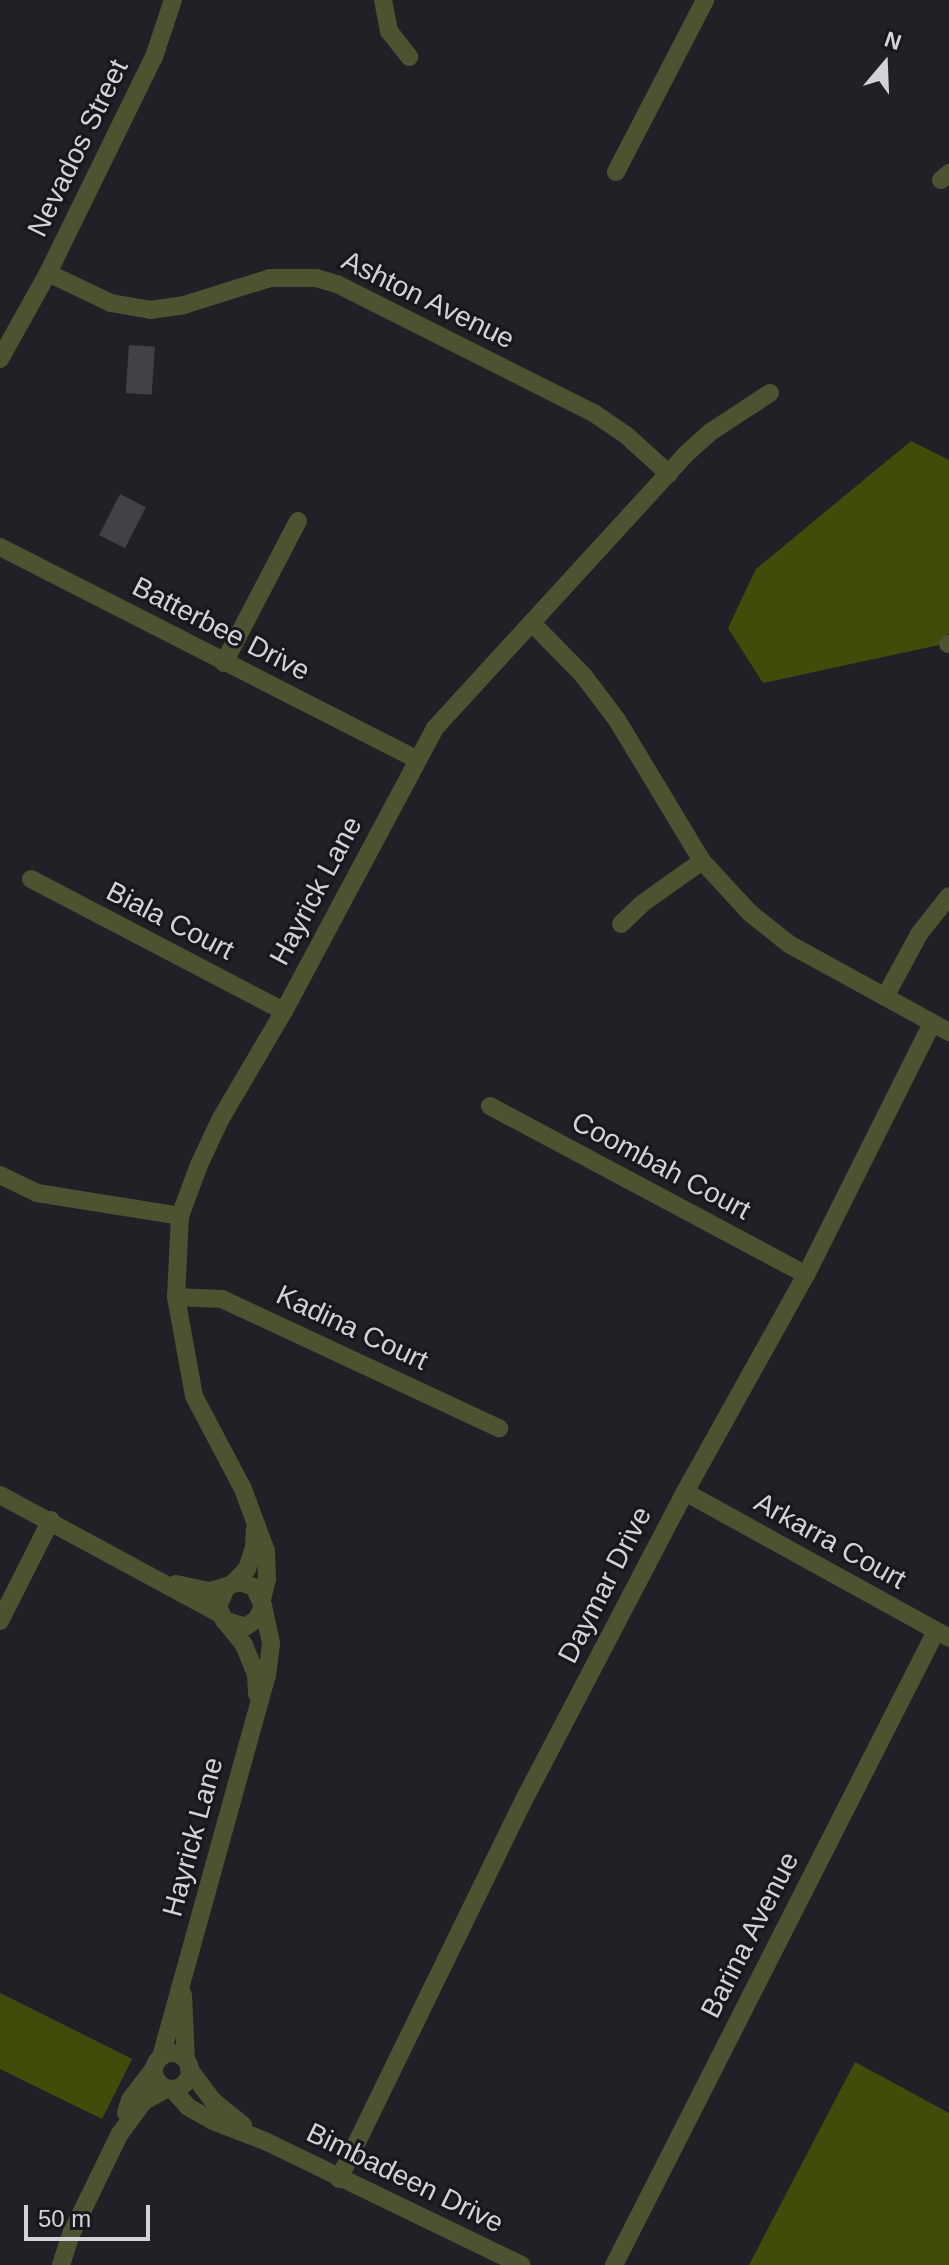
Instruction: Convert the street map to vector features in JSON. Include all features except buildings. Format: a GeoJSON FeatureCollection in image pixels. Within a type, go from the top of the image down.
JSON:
{"type":"FeatureCollection","features":[{"type":"Feature","properties":{"kind":"street","name":"Nevados Street"},"geometry":{"type":"LineString","coordinates":[[0,359],[48,273],[154,57],[173,0]]}},
{"type":"Feature","properties":{"kind":"street"},"geometry":{"type":"LineString","coordinates":[[383,0],[389,31],[409,57]]}},
{"type":"Feature","properties":{"kind":"street"},"geometry":{"type":"LineString","coordinates":[[616,172],[705,0]]}},
{"type":"Feature","properties":{"kind":"street","name":"Ashton Avenue"},"geometry":{"type":"LineString","coordinates":[[48,273],[111,303],[150,310],[184,305],[270,278],[291,276],[337,284],[595,414],[626,435],[669,474]]}},
{"type":"Feature","properties":{"kind":"street","name":"Hayrick Lane"},"geometry":{"type":"LineString","coordinates":[[61,2265],[78,2220],[119,2135],[130,2100],[157,2062],[172,2008],[183,1984],[267,1676],[271,1643],[262,1602],[267,1579],[266,1551],[243,1489],[194,1396],[176,1297],[180,1216],[220,1120],[284,1011],[435,728],[709,433],[770,393]]}},
{"type":"Feature","properties":{"kind":"street"},"geometry":{"type":"LineString","coordinates":[[224,663],[298,521]]}},
{"type":"Feature","properties":{"kind":"street","name":"Batterbee Drive"},"geometry":{"type":"LineString","coordinates":[[0,547],[418,760]]}},
{"type":"Feature","properties":{"kind":"street"},"geometry":{"type":"LineString","coordinates":[[532,623],[583,675],[617,720],[702,861],[750,913],[789,944],[949,1032]]}},
{"type":"Feature","properties":{"kind":"street"},"geometry":{"type":"LineString","coordinates":[[621,924],[643,903],[702,861]]}},
{"type":"Feature","properties":{"kind":"street","name":"Biala Court"},"geometry":{"type":"LineString","coordinates":[[31,879],[284,1011]]}},
{"type":"Feature","properties":{"kind":"street"},"geometry":{"type":"LineString","coordinates":[[885,997],[919,934],[949,896]]}},
{"type":"Feature","properties":{"kind":"street","name":"Daymar Drive"},"geometry":{"type":"LineString","coordinates":[[339,2179],[526,1796],[685,1492],[806,1275],[932,1023]]}},
{"type":"Feature","properties":{"kind":"street","name":"Coombah Court"},"geometry":{"type":"LineString","coordinates":[[490,1106],[806,1275]]}},
{"type":"Feature","properties":{"kind":"street"},"geometry":{"type":"LineString","coordinates":[[0,1175],[37,1193],[180,1216]]}},
{"type":"Feature","properties":{"kind":"street","name":"Kadina Court"},"geometry":{"type":"LineString","coordinates":[[176,1297],[222,1299],[499,1428]]}},
{"type":"Feature","properties":{"kind":"street","name":"Arkarra Court"},"geometry":{"type":"LineString","coordinates":[[685,1492],[942,1635]]}},
{"type":"Feature","properties":{"kind":"street"},"geometry":{"type":"LineString","coordinates":[[0,1495],[51,1520],[222,1617],[245,1627],[257,1619],[262,1602],[254,1587],[230,1584],[210,1591],[189,1589],[154,1577]]}},
{"type":"Feature","properties":{"kind":"street"},"geometry":{"type":"LineString","coordinates":[[0,1621],[51,1520]]}},
{"type":"Feature","properties":{"kind":"street","name":"Hayrick Lane"},"geometry":{"type":"LineString","coordinates":[[230,1584],[247,1569],[254,1547],[255,1524]]}},
{"type":"Feature","properties":{"kind":"street"},"geometry":{"type":"LineString","coordinates":[[222,1617],[218,1598],[230,1584]]}},
{"type":"Feature","properties":{"kind":"street","name":"Hayrick Lane"},"geometry":{"type":"LineString","coordinates":[[222,1617],[244,1645],[256,1674],[258,1705]]}},
{"type":"Feature","properties":{"kind":"street","name":"Barina Avenue"},"geometry":{"type":"LineString","coordinates":[[614,2265],[942,1635]]}},
{"type":"Feature","properties":{"kind":"street","name":"Hayrick Lane"},"geometry":{"type":"LineString","coordinates":[[183,1984],[188,2064]]}},
{"type":"Feature","properties":{"kind":"street"},"geometry":{"type":"LineString","coordinates":[[174,2053],[188,2064],[183,2085],[170,2089],[156,2081],[157,2062],[174,2053]]}},
{"type":"Feature","properties":{"kind":"street","name":"Bimbadeen Drive"},"geometry":{"type":"LineString","coordinates":[[188,2064],[220,2109],[265,2141]]}},
{"type":"Feature","properties":{"kind":"street","name":"Hayrick Lane"},"geometry":{"type":"LineString","coordinates":[[119,2135],[144,2101],[170,2089]]}},
{"type":"Feature","properties":{"kind":"street","name":"Bimbadeen Drive"},"geometry":{"type":"LineString","coordinates":[[170,2089],[188,2107],[522,2265]]}},
{"type":"Feature","properties":{"kind":"green space"},"geometry":{"type":"Polygon","coordinates":[[[911,441],[949,460],[949,633],[939,645],[763,683],[728,628],[756,569],[911,441]]]}},
{"type":"Feature","properties":{"kind":"green space"},"geometry":{"type":"Polygon","coordinates":[[[0,1993],[132,2059],[102,2119],[0,2069],[0,1993]]]}},
{"type":"Feature","properties":{"kind":"green space"},"geometry":{"type":"Polygon","coordinates":[[[855,2062],[949,2113],[949,2265],[749,2265],[855,2062]]]}}]}
